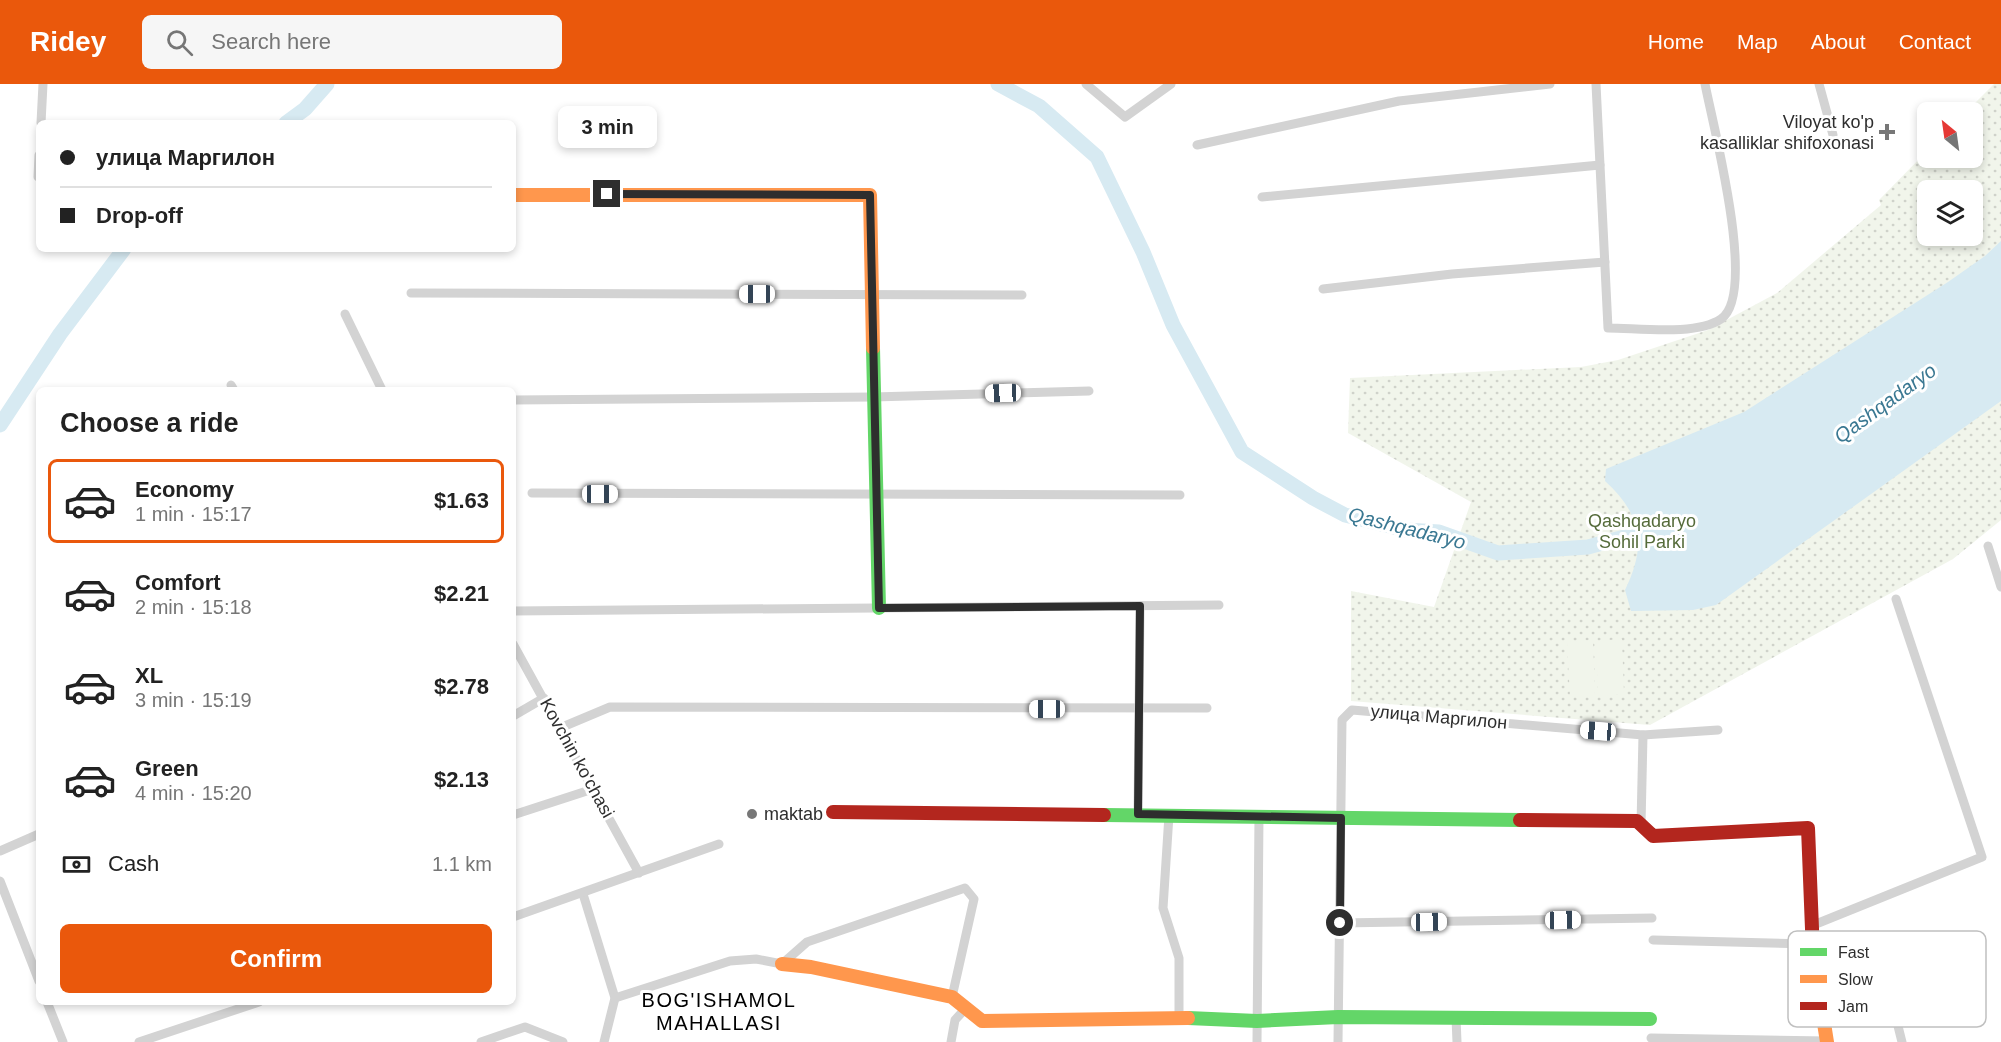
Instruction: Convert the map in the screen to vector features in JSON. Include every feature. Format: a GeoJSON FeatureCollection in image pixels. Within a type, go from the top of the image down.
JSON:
{"type":"FeatureCollection","features":[{"type":"Feature","properties":{"kind":"street"},"geometry":{"type":"LineString","coordinates":[[41,120],[43,84]]}},
{"type":"Feature","properties":{"kind":"street"},"geometry":{"type":"LineString","coordinates":[[1086,84],[1125,117],[1171,84]]}},
{"type":"Feature","properties":{"kind":"street"},"geometry":{"type":"LineString","coordinates":[[1197,145],[1399,101],[1550,84]]}},
{"type":"Feature","properties":{"kind":"street"},"geometry":{"type":"LineString","coordinates":[[1596,84],[1608,328],[1690,328],[1720,320],[1731,308],[1737,274],[1733,229],[1706,84]]}},
{"type":"Feature","properties":{"kind":"street"},"geometry":{"type":"LineString","coordinates":[[1819,84],[1833,135]]}},
{"type":"Feature","properties":{"kind":"street"},"geometry":{"type":"LineString","coordinates":[[1262,197],[1600,165]]}},
{"type":"Feature","properties":{"kind":"street"},"geometry":{"type":"LineString","coordinates":[[516,195],[702,192],[870,195],[879,608]]}},
{"type":"Feature","properties":{"kind":"street"},"geometry":{"type":"LineString","coordinates":[[1323,289],[1452,274],[1605,261]]}},
{"type":"Feature","properties":{"kind":"street"},"geometry":{"type":"LineString","coordinates":[[411,293],[1022,295]]}},
{"type":"Feature","properties":{"kind":"street"},"geometry":{"type":"LineString","coordinates":[[345,314],[381,387]]}},
{"type":"Feature","properties":{"kind":"street"},"geometry":{"type":"LineString","coordinates":[[516,400],[873,397],[1089,391]]}},
{"type":"Feature","properties":{"kind":"street"},"geometry":{"type":"LineString","coordinates":[[532,493],[1180,495]]}},
{"type":"Feature","properties":{"kind":"street"},"geometry":{"type":"LineString","coordinates":[[1988,546],[2001,587]]}},
{"type":"Feature","properties":{"kind":"street"},"geometry":{"type":"LineString","coordinates":[[1811,926],[1982,857],[1896,599]]}},
{"type":"Feature","properties":{"kind":"street"},"geometry":{"type":"LineString","coordinates":[[516,611],[1219,605]]}},
{"type":"Feature","properties":{"kind":"street"},"geometry":{"type":"LineString","coordinates":[[1138,814],[1140,606]]}},
{"type":"Feature","properties":{"kind":"street","name":"Kovchin ko'chasi"},"geometry":{"type":"LineString","coordinates":[[516,649],[639,873]]}},
{"type":"Feature","properties":{"kind":"street"},"geometry":{"type":"LineString","coordinates":[[516,714],[544,698]]}},
{"type":"Feature","properties":{"kind":"street"},"geometry":{"type":"LineString","coordinates":[[560,728],[610,707],[1207,708]]}},
{"type":"Feature","properties":{"kind":"street","name":"улица Маргилон"},"geometry":{"type":"LineString","coordinates":[[1338,1042],[1342,720],[1352,710],[1642,735],[1718,730]]}},
{"type":"Feature","properties":{"kind":"street"},"geometry":{"type":"LineString","coordinates":[[1641,825],[1642,735]]}},
{"type":"Feature","properties":{"kind":"street"},"geometry":{"type":"LineString","coordinates":[[516,814],[593,789]]}},
{"type":"Feature","properties":{"kind":"street"},"geometry":{"type":"LineString","coordinates":[[833,812],[1637,821],[1653,836],[1808,828],[1811,931]]}},
{"type":"Feature","properties":{"kind":"street"},"geometry":{"type":"LineString","coordinates":[[1168,815],[1163,908],[1179,958],[1179,1018]]}},
{"type":"Feature","properties":{"kind":"street"},"geometry":{"type":"LineString","coordinates":[[1257,1042],[1259,816]]}},
{"type":"Feature","properties":{"kind":"street"},"geometry":{"type":"LineString","coordinates":[[0,851],[36,835]]}},
{"type":"Feature","properties":{"kind":"street"},"geometry":{"type":"LineString","coordinates":[[516,916],[719,844]]}},
{"type":"Feature","properties":{"kind":"street"},"geometry":{"type":"LineString","coordinates":[[0,881],[36,973]]}},
{"type":"Feature","properties":{"kind":"street"},"geometry":{"type":"LineString","coordinates":[[782,964],[807,942],[965,888],[974,899],[952,997]]}},
{"type":"Feature","properties":{"kind":"street"},"geometry":{"type":"LineString","coordinates":[[583,894],[615,998],[604,1042]]}},
{"type":"Feature","properties":{"kind":"street"},"geometry":{"type":"LineString","coordinates":[[1340,923],[1652,918]]}},
{"type":"Feature","properties":{"kind":"street"},"geometry":{"type":"LineString","coordinates":[[1653,940],[1788,943]]}},
{"type":"Feature","properties":{"kind":"street"},"geometry":{"type":"LineString","coordinates":[[615,998],[729,961],[756,959],[811,967],[952,997],[982,1021],[1179,1018],[1257,1021],[1338,1017],[1650,1019]]}},
{"type":"Feature","properties":{"kind":"street"},"geometry":{"type":"LineString","coordinates":[[48,1005],[63,1042]]}},
{"type":"Feature","properties":{"kind":"street"},"geometry":{"type":"LineString","coordinates":[[139,1042],[250,1005]]}},
{"type":"Feature","properties":{"kind":"street"},"geometry":{"type":"LineString","coordinates":[[951,1042],[955,1020],[965,1009]]}},
{"type":"Feature","properties":{"kind":"street"},"geometry":{"type":"LineString","coordinates":[[1456,1018],[1457,1042]]}},
{"type":"Feature","properties":{"kind":"street"},"geometry":{"type":"LineString","coordinates":[[481,1042],[525,1027],[563,1042]]}},
{"type":"Feature","properties":{"kind":"street"},"geometry":{"type":"LineString","coordinates":[[1898,1027],[1902,1042]]}},
{"type":"Feature","properties":{"kind":"street"},"geometry":{"type":"LineString","coordinates":[[1650,1038],[1827,1041]]}},
{"type":"Feature","properties":{"kind":"green space","name":"Qashqadaryo Sohil Parki"},"geometry":{"type":"Polygon","coordinates":[[[1994,84],[2001,84],[2001,520],[1953,559],[1650,725],[1351,701],[1351,591],[1434,607],[1471,502],[1348,433],[1350,378],[1581,367],[1618,360],[1708,330],[1777,293],[1881,205],[1879,200],[1917,161],[1917,168],[1983,168],[1983,102],[1976,102],[1994,84]]]}},
{"type":"Feature","properties":{"kind":"green space"},"geometry":{"type":"Polygon","coordinates":[[[1622,639],[1624,694],[1598,696],[1596,641],[1622,639]]]}},
{"type":"Feature","properties":{"kind":"green space"},"geometry":{"type":"Polygon","coordinates":[[[1593,640],[1595,695],[1570,697],[1567,642],[1593,640]]]}},
{"type":"Feature","properties":{"kind":"water"},"geometry":{"type":"Polygon","coordinates":[[[2001,241],[2001,401],[1716,605],[1693,610],[1631,611],[1625,590],[1636,559],[1637,531],[1627,506],[1605,481],[1606,469],[1744,412],[1948,282],[1985,256],[2001,241]]]}},
{"type":"Feature","properties":{"kind":"waterway","name":"Qashqadaryo"},"geometry":{"type":"LineString","coordinates":[[290,120],[305,109],[327,84]]}},
{"type":"Feature","properties":{"kind":"waterway","name":"Qashqadaryo"},"geometry":{"type":"LineString","coordinates":[[998,84],[1039,106],[1097,157],[1143,252],[1173,325],[1242,452],[1313,498],[1345,515],[1406,530],[1439,532],[1498,553],[1588,547],[1628,536],[1657,532]]}},
{"type":"Feature","properties":{"kind":"waterway","name":"Qashqadaryo"},"geometry":{"type":"LineString","coordinates":[[0,425],[60,334],[122,252]]}},
{"type":"Feature","properties":{"kind":"traffic: fast"},"geometry":{"type":"LineString","coordinates":[[873,348],[879,608]]}},
{"type":"Feature","properties":{"kind":"traffic: fast"},"geometry":{"type":"LineString","coordinates":[[1104,815],[1520,820]]}},
{"type":"Feature","properties":{"kind":"traffic: fast"},"geometry":{"type":"LineString","coordinates":[[1188,1018],[1257,1021],[1338,1017],[1650,1019]]}},
{"type":"Feature","properties":{"kind":"traffic: slow"},"geometry":{"type":"LineString","coordinates":[[516,195],[870,195],[873,348]]}},
{"type":"Feature","properties":{"kind":"traffic: slow"},"geometry":{"type":"LineString","coordinates":[[782,964],[811,967],[952,997],[982,1021],[1188,1018]]}},
{"type":"Feature","properties":{"kind":"traffic: slow"},"geometry":{"type":"LineString","coordinates":[[1825,1027],[1827,1042]]}},
{"type":"Feature","properties":{"kind":"traffic: jam"},"geometry":{"type":"LineString","coordinates":[[833,812],[1104,815]]}},
{"type":"Feature","properties":{"kind":"traffic: jam"},"geometry":{"type":"LineString","coordinates":[[1520,820],[1637,821],[1653,836],[1808,828],[1812,931]]}},
{"type":"Feature","properties":{"kind":"place","name":"Viloyat ko'p kasalliklar shifoxonasi"},"geometry":{"type":"Point","coordinates":[1887,132]}},
{"type":"Feature","properties":{"kind":"place","name":"maktab"},"geometry":{"type":"Point","coordinates":[752,814]}},
{"type":"Feature","properties":{"kind":"district","name":"BOG'ISHAMOL MAHALLASI"},"geometry":{"type":"Point","coordinates":[719,1012]}},
{"type":"Feature","properties":{"kind":"route"},"geometry":{"type":"LineString","coordinates":[[607,194],[702,192],[870,195],[879,608],[1140,606],[1138,814],[1341,818],[1340,923]]}}]}
